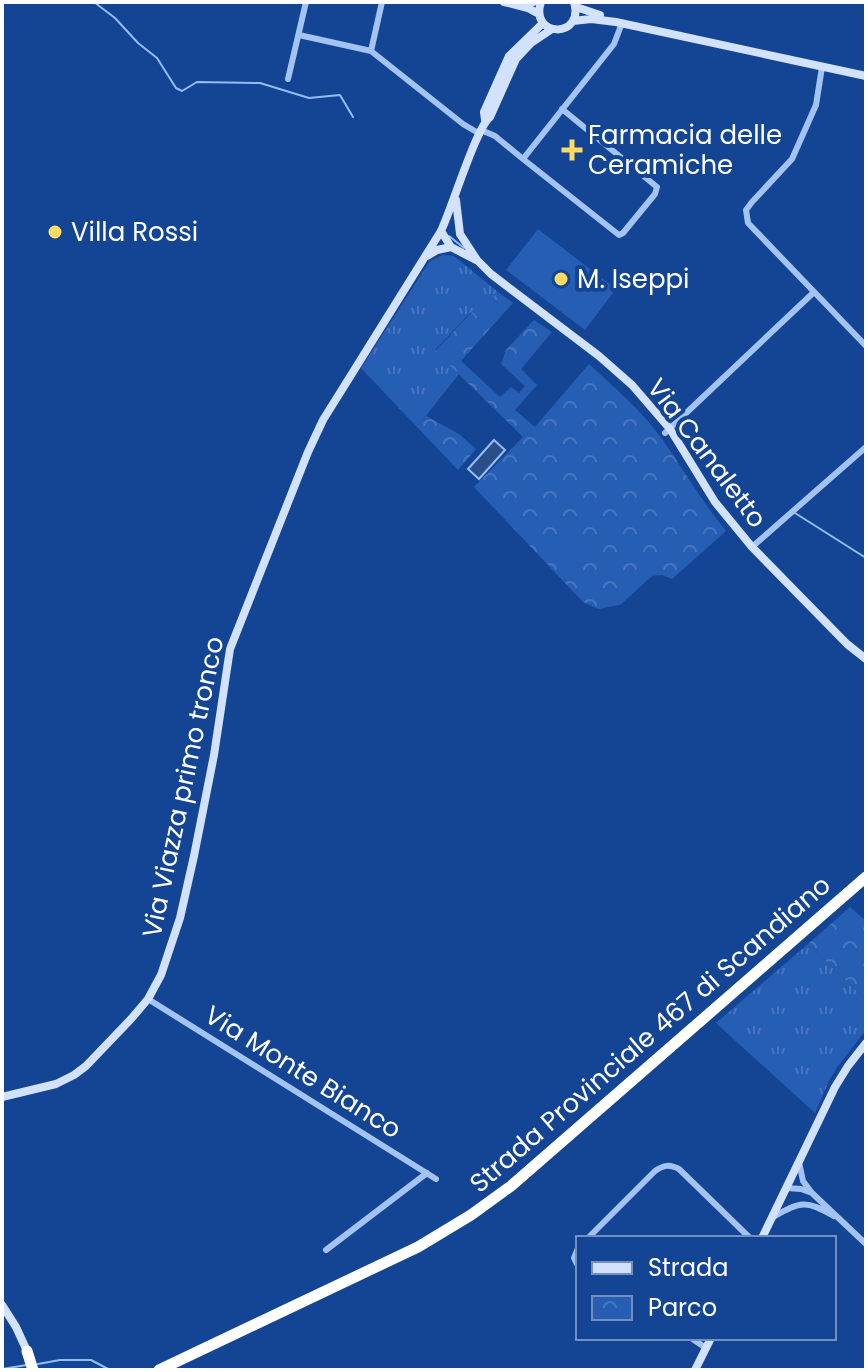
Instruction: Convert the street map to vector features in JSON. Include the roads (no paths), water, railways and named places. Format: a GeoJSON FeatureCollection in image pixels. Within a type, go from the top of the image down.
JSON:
{"type":"FeatureCollection","features":[{"type":"Feature","properties":{"kind":"highway","name":"Strada Provinciale 467 di Scandiano"},"geometry":{"type":"LineString","coordinates":[[159,1370],[418,1247],[471,1215],[522,1176],[866,877]]}},
{"type":"Feature","properties":{"kind":"highway"},"geometry":{"type":"LineString","coordinates":[[27,1351],[33,1370]]}},
{"type":"Feature","properties":{"kind":"street"},"geometry":{"type":"LineString","coordinates":[[288,79],[306,2]]}},
{"type":"Feature","properties":{"kind":"street"},"geometry":{"type":"LineString","coordinates":[[371,51],[382,2]]}},
{"type":"Feature","properties":{"kind":"street"},"geometry":{"type":"LineString","coordinates":[[504,2],[528,8],[552,29]]}},
{"type":"Feature","properties":{"kind":"street"},"geometry":{"type":"LineString","coordinates":[[541,2],[541,19]]}},
{"type":"Feature","properties":{"kind":"street"},"geometry":{"type":"LineString","coordinates":[[619,22],[575,5],[573,21],[619,22],[866,76]]}},
{"type":"Feature","properties":{"kind":"street","name":"Via Viazza primo tronco"},"geometry":{"type":"LineString","coordinates":[[2,1097],[64,1081],[74,1075],[148,999],[161,975],[180,918],[214,755],[230,649],[238,625],[323,420],[441,231],[506,61],[534,34],[541,19]]}},
{"type":"Feature","properties":{"kind":"street","name":"Via Viazza primo tronco"},"geometry":{"type":"LineString","coordinates":[[485,120],[490,117],[516,59],[531,43],[552,29],[564,28],[573,21]]}},
{"type":"Feature","properties":{"kind":"street"},"geometry":{"type":"LineString","coordinates":[[523,159],[614,44],[619,22]]}},
{"type":"Feature","properties":{"kind":"street"},"geometry":{"type":"LineString","coordinates":[[299,35],[371,51],[463,124],[495,136],[619,235],[655,194],[657,187],[562,109]]}},
{"type":"Feature","properties":{"kind":"street"},"geometry":{"type":"LineString","coordinates":[[822,67],[816,105],[792,159],[746,210],[748,223],[866,346]]}},
{"type":"Feature","properties":{"kind":"street","name":"Via Canaletto"},"geometry":{"type":"LineString","coordinates":[[455,197],[460,234],[477,260],[632,385],[668,431],[715,502],[752,547],[866,659]]}},
{"type":"Feature","properties":{"kind":"street"},"geometry":{"type":"LineString","coordinates":[[441,231],[460,234]]}},
{"type":"Feature","properties":{"kind":"street"},"geometry":{"type":"LineString","coordinates":[[426,257],[437,250],[451,247],[441,231]]}},
{"type":"Feature","properties":{"kind":"street","name":"Via Canaletto"},"geometry":{"type":"LineString","coordinates":[[451,247],[477,260]]}},
{"type":"Feature","properties":{"kind":"street"},"geometry":{"type":"LineString","coordinates":[[668,431],[813,293]]}},
{"type":"Feature","properties":{"kind":"street"},"geometry":{"type":"LineString","coordinates":[[752,547],[866,447]]}},
{"type":"Feature","properties":{"kind":"street","name":"Via Monte Bianco"},"geometry":{"type":"LineString","coordinates":[[148,999],[436,1179]]}},
{"type":"Feature","properties":{"kind":"street"},"geometry":{"type":"LineString","coordinates":[[763,1236],[835,1087],[866,1043]]}},
{"type":"Feature","properties":{"kind":"street"},"geometry":{"type":"LineString","coordinates":[[590,1236],[655,1171],[671,1165],[679,1169],[748,1236]]}},
{"type":"Feature","properties":{"kind":"street"},"geometry":{"type":"LineString","coordinates":[[797,1167],[812,1193],[837,1218]]}},
{"type":"Feature","properties":{"kind":"street"},"geometry":{"type":"LineString","coordinates":[[326,1250],[427,1173]]}},
{"type":"Feature","properties":{"kind":"street"},"geometry":{"type":"LineString","coordinates":[[787,1188],[812,1193]]}},
{"type":"Feature","properties":{"kind":"street"},"geometry":{"type":"LineString","coordinates":[[787,1188],[802,1203]]}},
{"type":"Feature","properties":{"kind":"street"},"geometry":{"type":"LineString","coordinates":[[773,1217],[802,1203],[820,1207],[866,1244]]}},
{"type":"Feature","properties":{"kind":"street"},"geometry":{"type":"LineString","coordinates":[[2,1305],[27,1351]]}},
{"type":"Feature","properties":{"kind":"street"},"geometry":{"type":"LineString","coordinates":[[694,1340],[706,1348]]}},
{"type":"Feature","properties":{"kind":"street"},"geometry":{"type":"LineString","coordinates":[[695,1370],[710,1340]]}},
{"type":"Feature","properties":{"kind":"waterway"},"geometry":{"type":"LineString","coordinates":[[94,2],[157,58],[176,88],[182,91],[197,82],[260,83],[309,98],[340,95],[353,117]]}},
{"type":"Feature","properties":{"kind":"waterway"},"geometry":{"type":"LineString","coordinates":[[449,236],[464,248]]}},
{"type":"Feature","properties":{"kind":"waterway"},"geometry":{"type":"LineString","coordinates":[[795,513],[866,558]]}},
{"type":"Feature","properties":{"kind":"waterway"},"geometry":{"type":"LineString","coordinates":[[38,1364],[91,1360],[110,1370]]}},
{"type":"Feature","properties":{"kind":"waterway"},"geometry":{"type":"LineString","coordinates":[[2,1369],[27,1365]]}},
{"type":"Feature","properties":{"kind":"place","name":"Farmacia delle Ceramiche"},"geometry":{"type":"Point","coordinates":[572,150]}},
{"type":"Feature","properties":{"kind":"place","name":"Villa Rossi"},"geometry":{"type":"Point","coordinates":[55,232]}},
{"type":"Feature","properties":{"kind":"place","name":"M. Iseppi"},"geometry":{"type":"Point","coordinates":[561,279]}}]}
